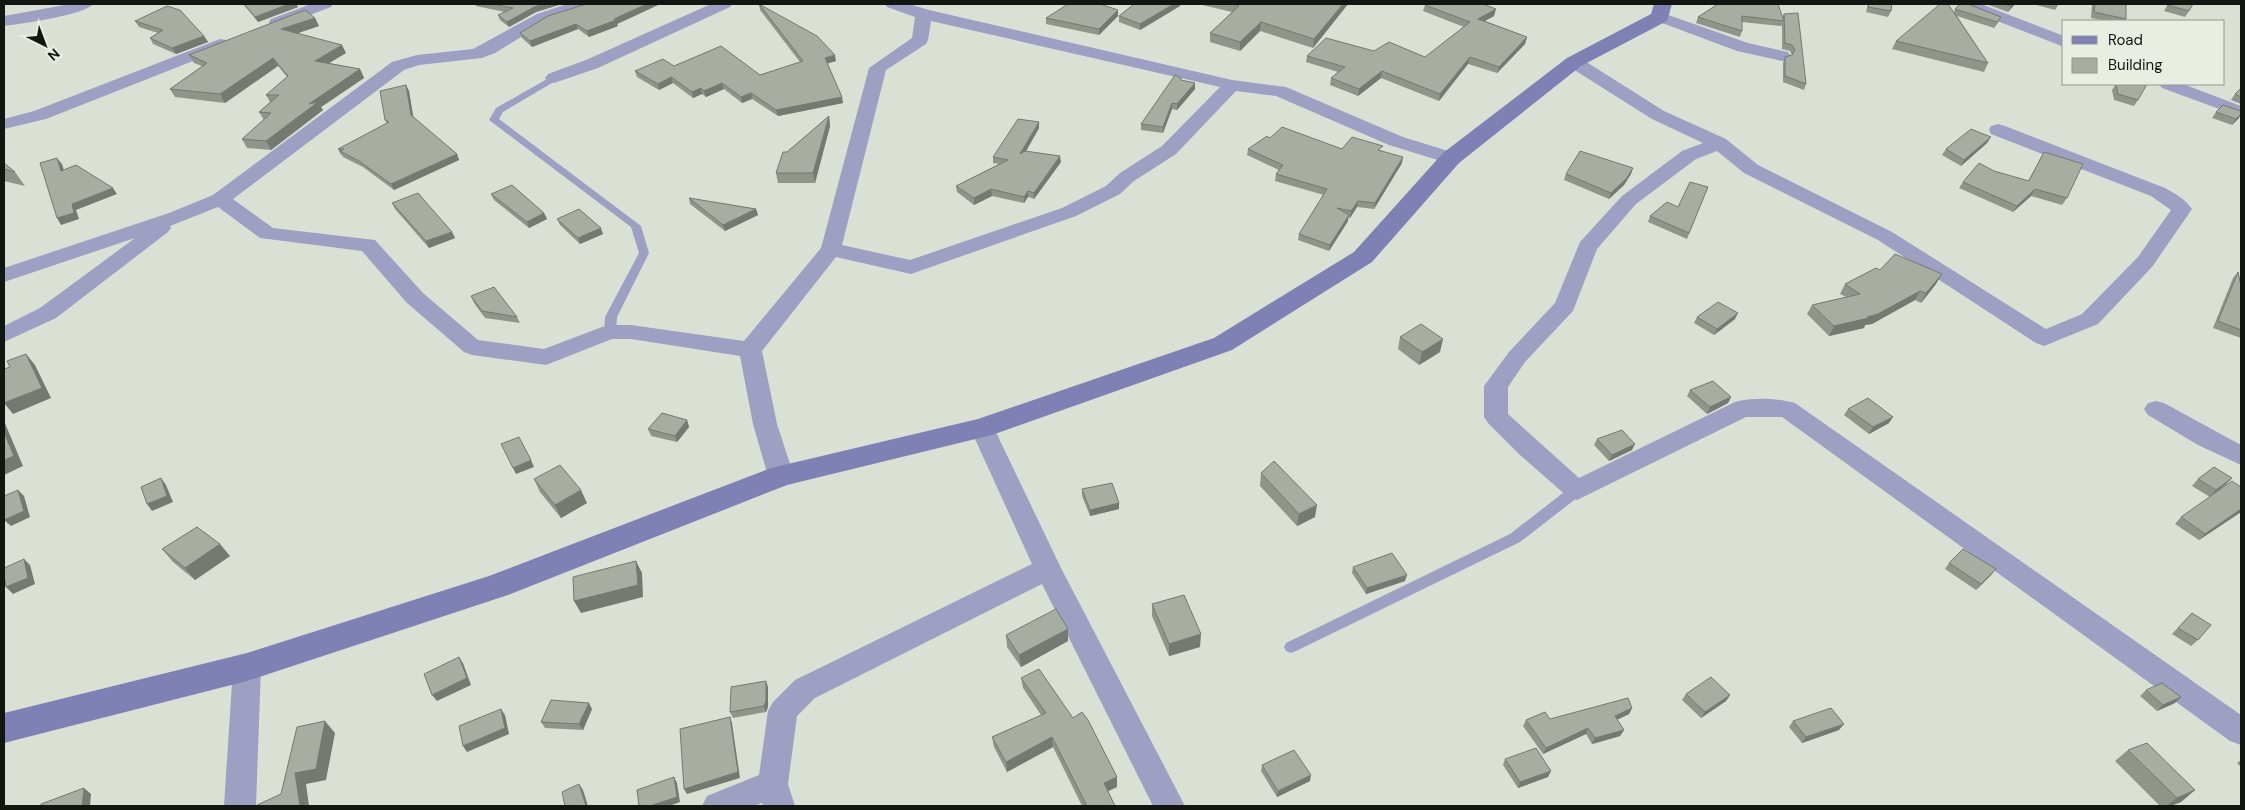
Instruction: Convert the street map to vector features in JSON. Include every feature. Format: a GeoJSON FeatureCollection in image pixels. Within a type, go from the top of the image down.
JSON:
{"type":"FeatureCollection","features":[{"type":"Feature","properties":{"kind":"street"},"geometry":{"type":"LineString","coordinates":[[4,21],[67,10],[85,4]]}},
{"type":"Feature","properties":{"kind":"street"},"geometry":{"type":"LineString","coordinates":[[260,29],[325,4]]}},
{"type":"Feature","properties":{"kind":"street"},"geometry":{"type":"LineString","coordinates":[[4,275],[176,217],[220,199],[398,66],[417,60],[476,54],[489,49],[543,16],[583,4]]}},
{"type":"Feature","properties":{"kind":"street"},"geometry":{"type":"LineString","coordinates":[[554,78],[592,64],[724,4]]}},
{"type":"Feature","properties":{"kind":"street"},"geometry":{"type":"LineString","coordinates":[[893,4],[924,14],[1232,85],[1280,91],[1396,142],[1451,158]]}},
{"type":"Feature","properties":{"kind":"street"},"geometry":{"type":"LineString","coordinates":[[1967,4],[2062,41]]}},
{"type":"Feature","properties":{"kind":"street"},"geometry":{"type":"LineString","coordinates":[[4,728],[247,667],[497,586],[781,476],[982,428],[1223,344],[1363,257],[1451,158],[1574,62],[1661,10],[1742,47],[1782,56]]}},
{"type":"Feature","properties":{"kind":"street"},"geometry":{"type":"LineString","coordinates":[[750,350],[831,249],[878,68],[920,40],[924,14]]}},
{"type":"Feature","properties":{"kind":"street"},"geometry":{"type":"LineString","coordinates":[[4,124],[40,114],[232,40]]}},
{"type":"Feature","properties":{"kind":"street"},"geometry":{"type":"LineString","coordinates":[[1574,62],[1658,115],[1719,143],[1751,169],[1884,236],[2044,338],[2090,319],[2145,262],[2182,209],[2173,200],[2158,192],[1998,130]]}},
{"type":"Feature","properties":{"kind":"street"},"geometry":{"type":"LineString","coordinates":[[831,249],[911,266],[1070,212],[1114,190],[1127,177],[1169,150],[1232,85]]}},
{"type":"Feature","properties":{"kind":"street"},"geometry":{"type":"LineString","coordinates":[[2171,85],[2241,112]]}},
{"type":"Feature","properties":{"kind":"street"},"geometry":{"type":"LineString","coordinates":[[1719,143],[1689,155],[1629,200],[1587,247],[1565,306],[1517,357],[1496,386],[1496,417],[1529,449],[1577,490],[1743,408],[1787,409],[2241,732]]}},
{"type":"Feature","properties":{"kind":"street"},"geometry":{"type":"LineString","coordinates":[[220,199],[267,234],[368,245],[415,298],[472,347],[546,357],[610,332],[631,332],[750,350]]}},
{"type":"Feature","properties":{"kind":"street"},"geometry":{"type":"LineString","coordinates":[[4,335],[48,313],[176,217]]}},
{"type":"Feature","properties":{"kind":"street"},"geometry":{"type":"LineString","coordinates":[[750,350],[765,424],[781,476]]}},
{"type":"Feature","properties":{"kind":"street"},"geometry":{"type":"LineString","coordinates":[[2156,409],[2206,439],[2241,456]]}},
{"type":"Feature","properties":{"kind":"street"},"geometry":{"type":"LineString","coordinates":[[982,428],[1048,569],[1169,806]]}},
{"type":"Feature","properties":{"kind":"street"},"geometry":{"type":"LineString","coordinates":[[718,806],[776,795],[783,711],[806,689],[1048,569]]}},
{"type":"Feature","properties":{"kind":"street"},"geometry":{"type":"LineString","coordinates":[[240,806],[247,667]]}},
{"type":"Feature","properties":{"kind":"lane"},"geometry":{"type":"LineString","coordinates":[[554,78],[499,110],[494,120],[636,226],[644,253],[611,317],[610,332]]}},
{"type":"Feature","properties":{"kind":"lane"},"geometry":{"type":"LineString","coordinates":[[1291,647],[1515,538],[1577,490]]}},
{"type":"Feature","properties":{"kind":"building"},"geometry":{"type":"Polygon","coordinates":[[[244,4],[289,4],[255,17],[244,4]]]}},
{"type":"Feature","properties":{"kind":"building"},"geometry":{"type":"Polygon","coordinates":[[[492,4],[543,4],[507,22],[498,15],[513,8],[492,4]]]}},
{"type":"Feature","properties":{"kind":"building"},"geometry":{"type":"Polygon","coordinates":[[[586,4],[647,4],[614,19],[616,20],[587,31],[576,24],[530,41],[520,33],[548,16],[586,4]]]}},
{"type":"Feature","properties":{"kind":"building"},"geometry":{"type":"Polygon","coordinates":[[[759,4],[817,36],[835,55],[825,58],[842,97],[776,110],[751,93],[741,97],[722,83],[704,91],[701,88],[692,92],[671,77],[658,84],[635,71],[663,59],[674,66],[721,46],[760,75],[803,61],[759,4]]]}},
{"type":"Feature","properties":{"kind":"building"},"geometry":{"type":"Polygon","coordinates":[[[1068,4],[1100,4],[1118,10],[1099,29],[1046,18],[1068,4]]]}},
{"type":"Feature","properties":{"kind":"building"},"geometry":{"type":"Polygon","coordinates":[[[1134,4],[1174,4],[1140,24],[1119,16],[1134,4]]]}},
{"type":"Feature","properties":{"kind":"building"},"geometry":{"type":"Polygon","coordinates":[[[1232,4],[1343,4],[1314,39],[1261,22],[1240,42],[1210,33],[1239,6],[1232,4]]]}},
{"type":"Feature","properties":{"kind":"building"},"geometry":{"type":"Polygon","coordinates":[[[1426,4],[1483,4],[1496,9],[1478,19],[1527,37],[1499,67],[1470,57],[1440,94],[1382,71],[1359,89],[1331,78],[1345,67],[1307,56],[1326,38],[1374,51],[1389,42],[1425,57],[1470,22],[1426,4]]]}},
{"type":"Feature","properties":{"kind":"building"},"geometry":{"type":"Polygon","coordinates":[[[1718,4],[1778,4],[1784,21],[1742,16],[1742,31],[1698,17],[1718,4]]]}},
{"type":"Feature","properties":{"kind":"building"},"geometry":{"type":"Polygon","coordinates":[[[1869,4],[1892,4],[1891,11],[1868,7],[1869,4]]]}},
{"type":"Feature","properties":{"kind":"building"},"geometry":{"type":"Polygon","coordinates":[[[1940,4],[1948,4],[1988,63],[1896,41],[1940,4]]]}},
{"type":"Feature","properties":{"kind":"building"},"geometry":{"type":"Polygon","coordinates":[[[1960,4],[1968,4],[2001,17],[1997,22],[1955,9],[1960,4]]]}},
{"type":"Feature","properties":{"kind":"building"},"geometry":{"type":"Polygon","coordinates":[[[2095,4],[2126,4],[2126,19],[2094,12],[2095,4]]]}},
{"type":"Feature","properties":{"kind":"building"},"geometry":{"type":"Polygon","coordinates":[[[2168,4],[2193,4],[2189,11],[2168,4]]]}},
{"type":"Feature","properties":{"kind":"building"},"geometry":{"type":"Polygon","coordinates":[[[167,6],[180,10],[204,36],[172,48],[150,38],[163,30],[135,21],[167,6]]]}},
{"type":"Feature","properties":{"kind":"building"},"geometry":{"type":"Polygon","coordinates":[[[305,10],[315,18],[281,29],[342,45],[315,61],[360,69],[309,104],[318,102],[266,141],[242,139],[271,113],[259,112],[279,95],[266,95],[288,76],[273,58],[220,94],[170,89],[207,63],[189,55],[305,10]]]}},
{"type":"Feature","properties":{"kind":"building"},"geometry":{"type":"Polygon","coordinates":[[[1798,13],[1806,84],[1785,76],[1785,57],[1792,55],[1795,50],[1792,45],[1785,43],[1784,14],[1798,13]]]}},
{"type":"Feature","properties":{"kind":"building"},"geometry":{"type":"Polygon","coordinates":[[[1175,75],[1181,78],[1181,80],[1195,83],[1177,104],[1172,103],[1163,127],[1141,124],[1175,75]]]}},
{"type":"Feature","properties":{"kind":"building"},"geometry":{"type":"Polygon","coordinates":[[[406,85],[411,115],[457,154],[391,184],[359,161],[340,151],[344,149],[338,149],[389,122],[385,120],[380,91],[406,85]]]}},
{"type":"Feature","properties":{"kind":"building"},"geometry":{"type":"Polygon","coordinates":[[[2116,85],[2146,85],[2138,100],[2118,94],[2116,85]]]}},
{"type":"Feature","properties":{"kind":"building"},"geometry":{"type":"Polygon","coordinates":[[[2241,88],[2241,97],[2235,94],[2241,88]]]}},
{"type":"Feature","properties":{"kind":"building"},"geometry":{"type":"Polygon","coordinates":[[[2223,105],[2241,111],[2241,114],[2236,119],[2216,112],[2223,105]]]}},
{"type":"Feature","properties":{"kind":"building"},"geometry":{"type":"Polygon","coordinates":[[[829,116],[813,173],[776,173],[783,152],[787,152],[829,116]]]}},
{"type":"Feature","properties":{"kind":"building"},"geometry":{"type":"Polygon","coordinates":[[[1018,119],[1039,122],[1020,154],[1025,151],[1060,156],[1034,193],[1028,191],[1024,197],[991,189],[974,198],[956,186],[1008,160],[993,157],[1018,119]]]}},
{"type":"Feature","properties":{"kind":"building"},"geometry":{"type":"Polygon","coordinates":[[[1282,127],[1342,149],[1352,137],[1383,146],[1378,150],[1403,157],[1375,203],[1358,201],[1351,211],[1337,208],[1349,215],[1330,245],[1299,234],[1327,189],[1276,174],[1283,165],[1248,149],[1267,136],[1270,138],[1282,127]]]}},
{"type":"Feature","properties":{"kind":"building"},"geometry":{"type":"Polygon","coordinates":[[[1971,129],[1991,137],[1964,160],[1946,149],[1971,129]]]}},
{"type":"Feature","properties":{"kind":"building"},"geometry":{"type":"Polygon","coordinates":[[[1580,151],[1633,168],[1626,179],[1611,193],[1566,174],[1580,151]]]}},
{"type":"Feature","properties":{"kind":"building"},"geometry":{"type":"Polygon","coordinates":[[[2044,152],[2083,164],[2067,198],[2035,189],[2017,206],[1963,182],[1979,163],[1994,171],[2029,181],[2044,152]]]}},
{"type":"Feature","properties":{"kind":"building"},"geometry":{"type":"Polygon","coordinates":[[[57,158],[61,171],[76,165],[113,188],[72,204],[74,213],[57,218],[40,163],[57,158]]]}},
{"type":"Feature","properties":{"kind":"building"},"geometry":{"type":"Polygon","coordinates":[[[4,163],[15,172],[4,169],[4,163]]]}},
{"type":"Feature","properties":{"kind":"building"},"geometry":{"type":"Polygon","coordinates":[[[1690,182],[1708,187],[1689,233],[1650,216],[1667,202],[1678,207],[1690,182]]]}},
{"type":"Feature","properties":{"kind":"building"},"geometry":{"type":"Polygon","coordinates":[[[512,185],[544,213],[527,222],[491,194],[512,185]]]}},
{"type":"Feature","properties":{"kind":"building"},"geometry":{"type":"Polygon","coordinates":[[[418,193],[452,232],[426,241],[392,203],[418,193]]]}},
{"type":"Feature","properties":{"kind":"building"},"geometry":{"type":"Polygon","coordinates":[[[689,198],[756,209],[723,225],[689,198]]]}},
{"type":"Feature","properties":{"kind":"building"},"geometry":{"type":"Polygon","coordinates":[[[579,209],[601,228],[578,238],[557,219],[579,209]]]}},
{"type":"Feature","properties":{"kind":"building"},"geometry":{"type":"Polygon","coordinates":[[[1895,254],[1942,274],[1926,293],[1920,291],[1878,314],[1867,317],[1869,318],[1834,326],[1812,305],[1860,294],[1845,284],[1876,268],[1880,270],[1895,254]]]}},
{"type":"Feature","properties":{"kind":"building"},"geometry":{"type":"Polygon","coordinates":[[[2238,272],[2241,286],[2241,330],[2218,321],[2238,272]]]}},
{"type":"Feature","properties":{"kind":"building"},"geometry":{"type":"Polygon","coordinates":[[[494,287],[517,317],[482,311],[471,296],[494,287]]]}},
{"type":"Feature","properties":{"kind":"building"},"geometry":{"type":"Polygon","coordinates":[[[1718,302],[1738,313],[1717,329],[1697,317],[1718,302]]]}},
{"type":"Feature","properties":{"kind":"building"},"geometry":{"type":"Polygon","coordinates":[[[1421,324],[1443,339],[1422,352],[1400,337],[1421,324]]]}},
{"type":"Feature","properties":{"kind":"building"},"geometry":{"type":"Polygon","coordinates":[[[26,354],[42,388],[4,403],[4,369],[10,367],[7,361],[26,354]]]}},
{"type":"Feature","properties":{"kind":"building"},"geometry":{"type":"Polygon","coordinates":[[[1713,381],[1731,397],[1710,407],[1690,390],[1713,381]]]}},
{"type":"Feature","properties":{"kind":"building"},"geometry":{"type":"Polygon","coordinates":[[[1868,398],[1893,417],[1873,427],[1848,409],[1868,398]]]}},
{"type":"Feature","properties":{"kind":"building"},"geometry":{"type":"Polygon","coordinates":[[[662,413],[687,420],[675,436],[648,429],[662,413]]]}},
{"type":"Feature","properties":{"kind":"building"},"geometry":{"type":"Polygon","coordinates":[[[1622,430],[1635,444],[1612,455],[1597,439],[1622,430]]]}},
{"type":"Feature","properties":{"kind":"building"},"geometry":{"type":"Polygon","coordinates":[[[4,432],[14,456],[4,460],[4,432]]]}},
{"type":"Feature","properties":{"kind":"building"},"geometry":{"type":"Polygon","coordinates":[[[519,437],[531,460],[513,468],[501,444],[519,437]]]}},
{"type":"Feature","properties":{"kind":"building"},"geometry":{"type":"Polygon","coordinates":[[[1274,461],[1317,505],[1299,514],[1261,473],[1274,461]]]}},
{"type":"Feature","properties":{"kind":"building"},"geometry":{"type":"Polygon","coordinates":[[[560,465],[581,490],[555,505],[534,479],[560,465]]]}},
{"type":"Feature","properties":{"kind":"building"},"geometry":{"type":"Polygon","coordinates":[[[2214,467],[2232,478],[2216,490],[2198,479],[2214,467]]]}},
{"type":"Feature","properties":{"kind":"building"},"geometry":{"type":"Polygon","coordinates":[[[161,478],[167,496],[147,504],[141,487],[161,478]]]}},
{"type":"Feature","properties":{"kind":"building"},"geometry":{"type":"Polygon","coordinates":[[[2232,481],[2241,487],[2241,509],[2205,534],[2181,517],[2232,481]]]}},
{"type":"Feature","properties":{"kind":"building"},"geometry":{"type":"Polygon","coordinates":[[[1112,483],[1119,503],[1090,510],[1082,489],[1112,483]]]}},
{"type":"Feature","properties":{"kind":"building"},"geometry":{"type":"Polygon","coordinates":[[[18,490],[24,511],[4,520],[4,496],[18,490]]]}},
{"type":"Feature","properties":{"kind":"building"},"geometry":{"type":"Polygon","coordinates":[[[197,527],[220,544],[185,568],[162,549],[197,527]]]}},
{"type":"Feature","properties":{"kind":"building"},"geometry":{"type":"Polygon","coordinates":[[[1963,549],[1996,569],[1981,584],[1949,563],[1963,549]]]}},
{"type":"Feature","properties":{"kind":"building"},"geometry":{"type":"Polygon","coordinates":[[[1392,553],[1407,575],[1367,588],[1353,567],[1392,553]]]}},
{"type":"Feature","properties":{"kind":"building"},"geometry":{"type":"Polygon","coordinates":[[[24,559],[28,578],[6,587],[4,568],[24,559]]]}},
{"type":"Feature","properties":{"kind":"building"},"geometry":{"type":"Polygon","coordinates":[[[636,561],[638,585],[574,601],[573,577],[636,561]]]}},
{"type":"Feature","properties":{"kind":"building"},"geometry":{"type":"Polygon","coordinates":[[[1184,595],[1201,634],[1169,644],[1152,604],[1184,595]]]}},
{"type":"Feature","properties":{"kind":"building"},"geometry":{"type":"Polygon","coordinates":[[[1056,609],[1068,629],[1019,655],[1006,635],[1056,609]]]}},
{"type":"Feature","properties":{"kind":"building"},"geometry":{"type":"Polygon","coordinates":[[[2192,613],[2211,625],[2198,640],[2178,628],[2192,613]]]}},
{"type":"Feature","properties":{"kind":"building"},"geometry":{"type":"Polygon","coordinates":[[[459,657],[467,678],[432,695],[424,674],[459,657]]]}},
{"type":"Feature","properties":{"kind":"building"},"geometry":{"type":"Polygon","coordinates":[[[1039,669],[1073,718],[1082,712],[1088,720],[1117,777],[1104,783],[1115,806],[1087,806],[1052,737],[1006,762],[992,737],[1046,713],[1021,678],[1039,669]]]}},
{"type":"Feature","properties":{"kind":"building"},"geometry":{"type":"Polygon","coordinates":[[[1711,677],[1730,695],[1705,712],[1686,694],[1711,677]]]}},
{"type":"Feature","properties":{"kind":"building"},"geometry":{"type":"Polygon","coordinates":[[[766,681],[766,701],[764,706],[730,712],[731,687],[766,681]]]}},
{"type":"Feature","properties":{"kind":"building"},"geometry":{"type":"Polygon","coordinates":[[[2162,683],[2181,697],[2163,705],[2146,690],[2162,683]]]}},
{"type":"Feature","properties":{"kind":"building"},"geometry":{"type":"Polygon","coordinates":[[[1628,698],[1632,708],[1615,716],[1624,730],[1595,738],[1588,728],[1546,748],[1526,720],[1545,712],[1550,719],[1628,698]]]}},
{"type":"Feature","properties":{"kind":"building"},"geometry":{"type":"Polygon","coordinates":[[[551,700],[589,703],[579,724],[541,722],[551,700]]]}},
{"type":"Feature","properties":{"kind":"building"},"geometry":{"type":"Polygon","coordinates":[[[1831,708],[1844,724],[1806,737],[1793,721],[1831,708]]]}},
{"type":"Feature","properties":{"kind":"building"},"geometry":{"type":"Polygon","coordinates":[[[501,709],[505,728],[463,746],[459,726],[501,709]]]}},
{"type":"Feature","properties":{"kind":"building"},"geometry":{"type":"Polygon","coordinates":[[[730,717],[738,772],[684,789],[680,729],[730,717]]]}},
{"type":"Feature","properties":{"kind":"building"},"geometry":{"type":"Polygon","coordinates":[[[325,721],[316,769],[295,773],[300,806],[257,806],[281,794],[297,727],[325,721]]]}},
{"type":"Feature","properties":{"kind":"building"},"geometry":{"type":"Polygon","coordinates":[[[2147,743],[2195,790],[2177,798],[2128,750],[2147,743]]]}},
{"type":"Feature","properties":{"kind":"building"},"geometry":{"type":"Polygon","coordinates":[[[1536,748],[1551,771],[1520,782],[1505,759],[1536,748]]]}},
{"type":"Feature","properties":{"kind":"building"},"geometry":{"type":"Polygon","coordinates":[[[1294,750],[1311,775],[1278,791],[1262,765],[1294,750]]]}},
{"type":"Feature","properties":{"kind":"building"},"geometry":{"type":"Polygon","coordinates":[[[674,777],[677,797],[650,806],[639,806],[637,790],[674,777]]]}},
{"type":"Feature","properties":{"kind":"building"},"geometry":{"type":"Polygon","coordinates":[[[579,784],[586,806],[565,806],[562,792],[579,784]]]}},
{"type":"Feature","properties":{"kind":"building"},"geometry":{"type":"Polygon","coordinates":[[[84,788],[82,806],[41,806],[41,804],[84,788]]]}}]}
